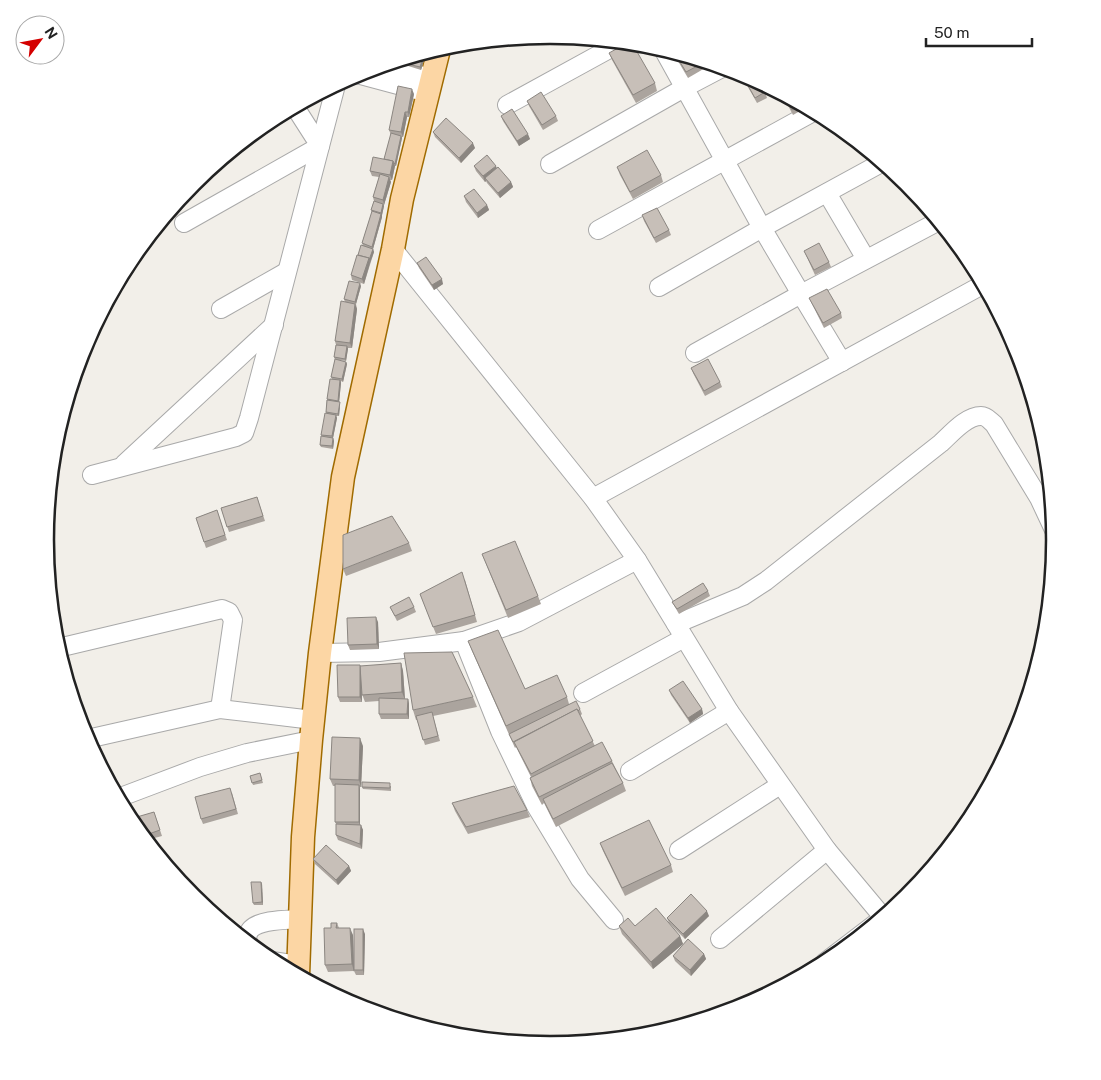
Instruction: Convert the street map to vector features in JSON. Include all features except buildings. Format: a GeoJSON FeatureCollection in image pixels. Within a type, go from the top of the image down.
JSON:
{"type":"FeatureCollection","features":[{"type":"Feature","properties":{"kind":"main road"},"geometry":{"type":"LineString","coordinates":[[298,968],[303,838],[312,730],[343,478],[393,249],[402,199],[437,57]]}},
{"type":"Feature","properties":{"kind":"street"},"geometry":{"type":"LineString","coordinates":[[507,105],[612,48]]}},
{"type":"Feature","properties":{"kind":"street"},"geometry":{"type":"LineString","coordinates":[[668,58],[762,228],[842,362]]}},
{"type":"Feature","properties":{"kind":"street"},"geometry":{"type":"LineString","coordinates":[[391,70],[430,86]]}},
{"type":"Feature","properties":{"kind":"street"},"geometry":{"type":"LineString","coordinates":[[550,164],[715,72]]}},
{"type":"Feature","properties":{"kind":"street"},"geometry":{"type":"LineString","coordinates":[[374,77],[430,86]]}},
{"type":"Feature","properties":{"kind":"street"},"geometry":{"type":"LineString","coordinates":[[92,475],[236,437],[244,433],[334,94]]}},
{"type":"Feature","properties":{"kind":"street"},"geometry":{"type":"LineString","coordinates":[[298,112],[320,146]]}},
{"type":"Feature","properties":{"kind":"street"},"geometry":{"type":"LineString","coordinates":[[598,230],[807,115]]}},
{"type":"Feature","properties":{"kind":"street"},"geometry":{"type":"LineString","coordinates":[[184,223],[320,146]]}},
{"type":"Feature","properties":{"kind":"street"},"geometry":{"type":"LineString","coordinates":[[659,287],[876,166]]}},
{"type":"Feature","properties":{"kind":"street"},"geometry":{"type":"LineString","coordinates":[[827,193],[866,259]]}},
{"type":"Feature","properties":{"kind":"street"},"geometry":{"type":"LineString","coordinates":[[695,353],[933,224]]}},
{"type":"Feature","properties":{"kind":"street"},"geometry":{"type":"LineString","coordinates":[[393,249],[593,498],[637,560],[729,711],[780,785],[827,850],[879,912]]}},
{"type":"Feature","properties":{"kind":"street"},"geometry":{"type":"LineString","coordinates":[[222,310],[286,272]]}},
{"type":"Feature","properties":{"kind":"street"},"geometry":{"type":"LineString","coordinates":[[593,498],[977,288]]}},
{"type":"Feature","properties":{"kind":"street"},"geometry":{"type":"LineString","coordinates":[[122,466],[274,325]]}},
{"type":"Feature","properties":{"kind":"street"},"geometry":{"type":"LineString","coordinates":[[583,693],[680,631],[766,581],[966,421],[974,417],[982,416],[994,424],[1039,498],[1046,513]]}},
{"type":"Feature","properties":{"kind":"street"},"geometry":{"type":"LineString","coordinates":[[320,653],[379,652],[464,641],[519,622],[637,560]]}},
{"type":"Feature","properties":{"kind":"street"},"geometry":{"type":"LineString","coordinates":[[66,646],[222,609],[229,612],[233,620],[220,709]]}},
{"type":"Feature","properties":{"kind":"street"},"geometry":{"type":"LineString","coordinates":[[464,641],[500,731],[536,806],[580,879],[614,920]]}},
{"type":"Feature","properties":{"kind":"street"},"geometry":{"type":"LineString","coordinates":[[96,738],[220,709],[312,730]]}},
{"type":"Feature","properties":{"kind":"street"},"geometry":{"type":"LineString","coordinates":[[630,771],[729,711]]}},
{"type":"Feature","properties":{"kind":"street"},"geometry":{"type":"LineString","coordinates":[[125,795],[200,767],[312,730]]}},
{"type":"Feature","properties":{"kind":"street"},"geometry":{"type":"LineString","coordinates":[[679,850],[780,785]]}},
{"type":"Feature","properties":{"kind":"street"},"geometry":{"type":"LineString","coordinates":[[720,939],[827,850]]}},
{"type":"Feature","properties":{"kind":"street"},"geometry":{"type":"LineString","coordinates":[[248,934],[251,929],[263,923],[300,919]]}}]}
